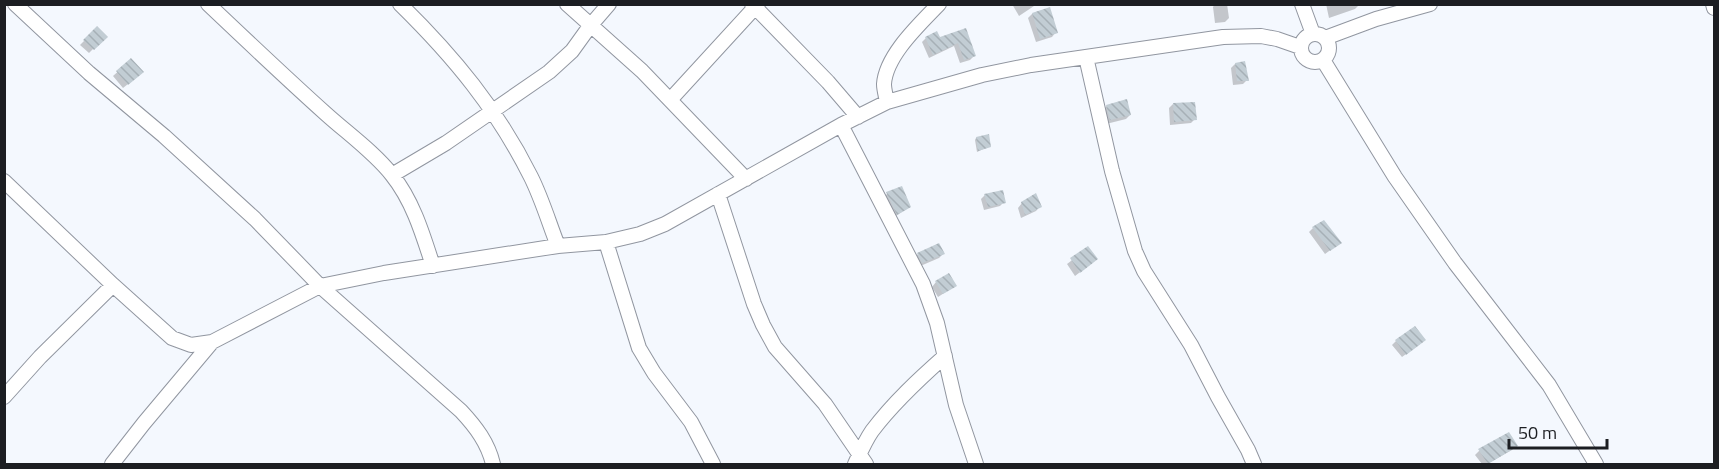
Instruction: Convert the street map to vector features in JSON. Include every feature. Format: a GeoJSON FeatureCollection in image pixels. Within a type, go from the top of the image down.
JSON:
{"type":"FeatureCollection","features":[{"type":"Feature","properties":{"kind":"street"},"geometry":{"type":"LineString","coordinates":[[15,4],[88,73],[164,136],[255,219],[320,286],[461,411],[476,426],[493,465]]}},
{"type":"Feature","properties":{"kind":"street"},"geometry":{"type":"LineString","coordinates":[[208,4],[392,175],[408,199],[433,266]]}},
{"type":"Feature","properties":{"kind":"street"},"geometry":{"type":"LineString","coordinates":[[400,4],[434,38],[493,110],[532,179],[558,246]]}},
{"type":"Feature","properties":{"kind":"street"},"geometry":{"type":"LineString","coordinates":[[567,4],[642,71],[746,179]]}},
{"type":"Feature","properties":{"kind":"street"},"geometry":{"type":"LineString","coordinates":[[392,175],[446,143],[549,72],[572,51],[609,4]]}},
{"type":"Feature","properties":{"kind":"street"},"geometry":{"type":"LineString","coordinates":[[887,102],[884,86],[889,65],[907,39],[939,4]]}},
{"type":"Feature","properties":{"kind":"street"},"geometry":{"type":"LineString","coordinates":[[1302,4],[1319,36],[1328,43],[1327,56],[1317,63],[1305,59],[1301,54],[1302,41],[1307,37],[1319,36],[1430,4]]}},
{"type":"Feature","properties":{"kind":"street"},"geometry":{"type":"LineString","coordinates":[[670,100],[755,5],[858,117]]}},
{"type":"Feature","properties":{"kind":"street"},"geometry":{"type":"LineString","coordinates":[[4,181],[172,338],[191,345],[212,342],[320,286],[384,273],[558,246],[606,242],[640,234],[665,224],[841,124],[887,102],[982,75],[1032,65],[1222,37],[1261,36],[1300,47]]}},
{"type":"Feature","properties":{"kind":"street"},"geometry":{"type":"LineString","coordinates":[[1086,57],[1112,171],[1135,251],[1144,271],[1191,345],[1254,465]]}},
{"type":"Feature","properties":{"kind":"street"},"geometry":{"type":"LineString","coordinates":[[1323,60],[1395,177],[1455,263],[1549,385],[1596,465]]}},
{"type":"Feature","properties":{"kind":"street"},"geometry":{"type":"LineString","coordinates":[[841,124],[923,284],[937,323],[956,405],[976,465]]}},
{"type":"Feature","properties":{"kind":"street"},"geometry":{"type":"LineString","coordinates":[[718,194],[763,326],[775,347],[825,404],[860,461]]}},
{"type":"Feature","properties":{"kind":"street"},"geometry":{"type":"LineString","coordinates":[[606,242],[639,348],[654,373],[691,422],[713,465]]}},
{"type":"Feature","properties":{"kind":"street"},"geometry":{"type":"LineString","coordinates":[[4,396],[113,285]]}},
{"type":"Feature","properties":{"kind":"street"},"geometry":{"type":"LineString","coordinates":[[112,465],[212,342]]}},
{"type":"Feature","properties":{"kind":"street"},"geometry":{"type":"LineString","coordinates":[[860,461],[872,432],[919,379],[945,356]]}},
{"type":"Feature","properties":{"kind":"building"},"geometry":{"type":"Polygon","coordinates":[[[1050,7],[1058,33],[1040,39],[1032,13],[1050,7]]]}},
{"type":"Feature","properties":{"kind":"building"},"geometry":{"type":"Polygon","coordinates":[[[97,26],[108,37],[94,50],[83,40],[97,26]]]}},
{"type":"Feature","properties":{"kind":"building"},"geometry":{"type":"Polygon","coordinates":[[[966,28],[976,56],[964,60],[958,43],[933,55],[925,37],[937,31],[940,37],[966,28]]]}},
{"type":"Feature","properties":{"kind":"building"},"geometry":{"type":"Polygon","coordinates":[[[131,58],[144,72],[128,85],[116,71],[131,58]]]}},
{"type":"Feature","properties":{"kind":"building"},"geometry":{"type":"Polygon","coordinates":[[[1245,61],[1249,81],[1237,81],[1235,63],[1245,61]]]}},
{"type":"Feature","properties":{"kind":"building"},"geometry":{"type":"Polygon","coordinates":[[[1127,99],[1131,115],[1110,120],[1106,105],[1127,99]]]}},
{"type":"Feature","properties":{"kind":"building"},"geometry":{"type":"Polygon","coordinates":[[[1195,102],[1197,120],[1174,122],[1173,103],[1195,102]]]}},
{"type":"Feature","properties":{"kind":"building"},"geometry":{"type":"Polygon","coordinates":[[[989,134],[991,147],[978,151],[976,137],[989,134]]]}},
{"type":"Feature","properties":{"kind":"building"},"geometry":{"type":"Polygon","coordinates":[[[902,186],[911,207],[897,215],[886,192],[902,186]]]}},
{"type":"Feature","properties":{"kind":"building"},"geometry":{"type":"Polygon","coordinates":[[[1003,190],[1006,203],[988,207],[984,194],[1003,190]]]}},
{"type":"Feature","properties":{"kind":"building"},"geometry":{"type":"Polygon","coordinates":[[[1036,193],[1042,207],[1025,215],[1021,202],[1036,193]]]}},
{"type":"Feature","properties":{"kind":"building"},"geometry":{"type":"Polygon","coordinates":[[[1324,220],[1342,243],[1330,251],[1312,227],[1324,220]]]}},
{"type":"Feature","properties":{"kind":"building"},"geometry":{"type":"Polygon","coordinates":[[[939,243],[945,254],[922,263],[917,253],[939,243]]]}},
{"type":"Feature","properties":{"kind":"building"},"geometry":{"type":"Polygon","coordinates":[[[1088,246],[1098,259],[1080,273],[1070,258],[1088,246]]]}},
{"type":"Feature","properties":{"kind":"building"},"geometry":{"type":"Polygon","coordinates":[[[949,273],[957,286],[943,294],[935,281],[949,273]]]}},
{"type":"Feature","properties":{"kind":"building"},"geometry":{"type":"Polygon","coordinates":[[[1415,326],[1426,340],[1406,355],[1395,340],[1415,326]]]}},
{"type":"Feature","properties":{"kind":"building"},"geometry":{"type":"Polygon","coordinates":[[[1509,432],[1518,446],[1488,464],[1478,449],[1509,432]]]}}]}
